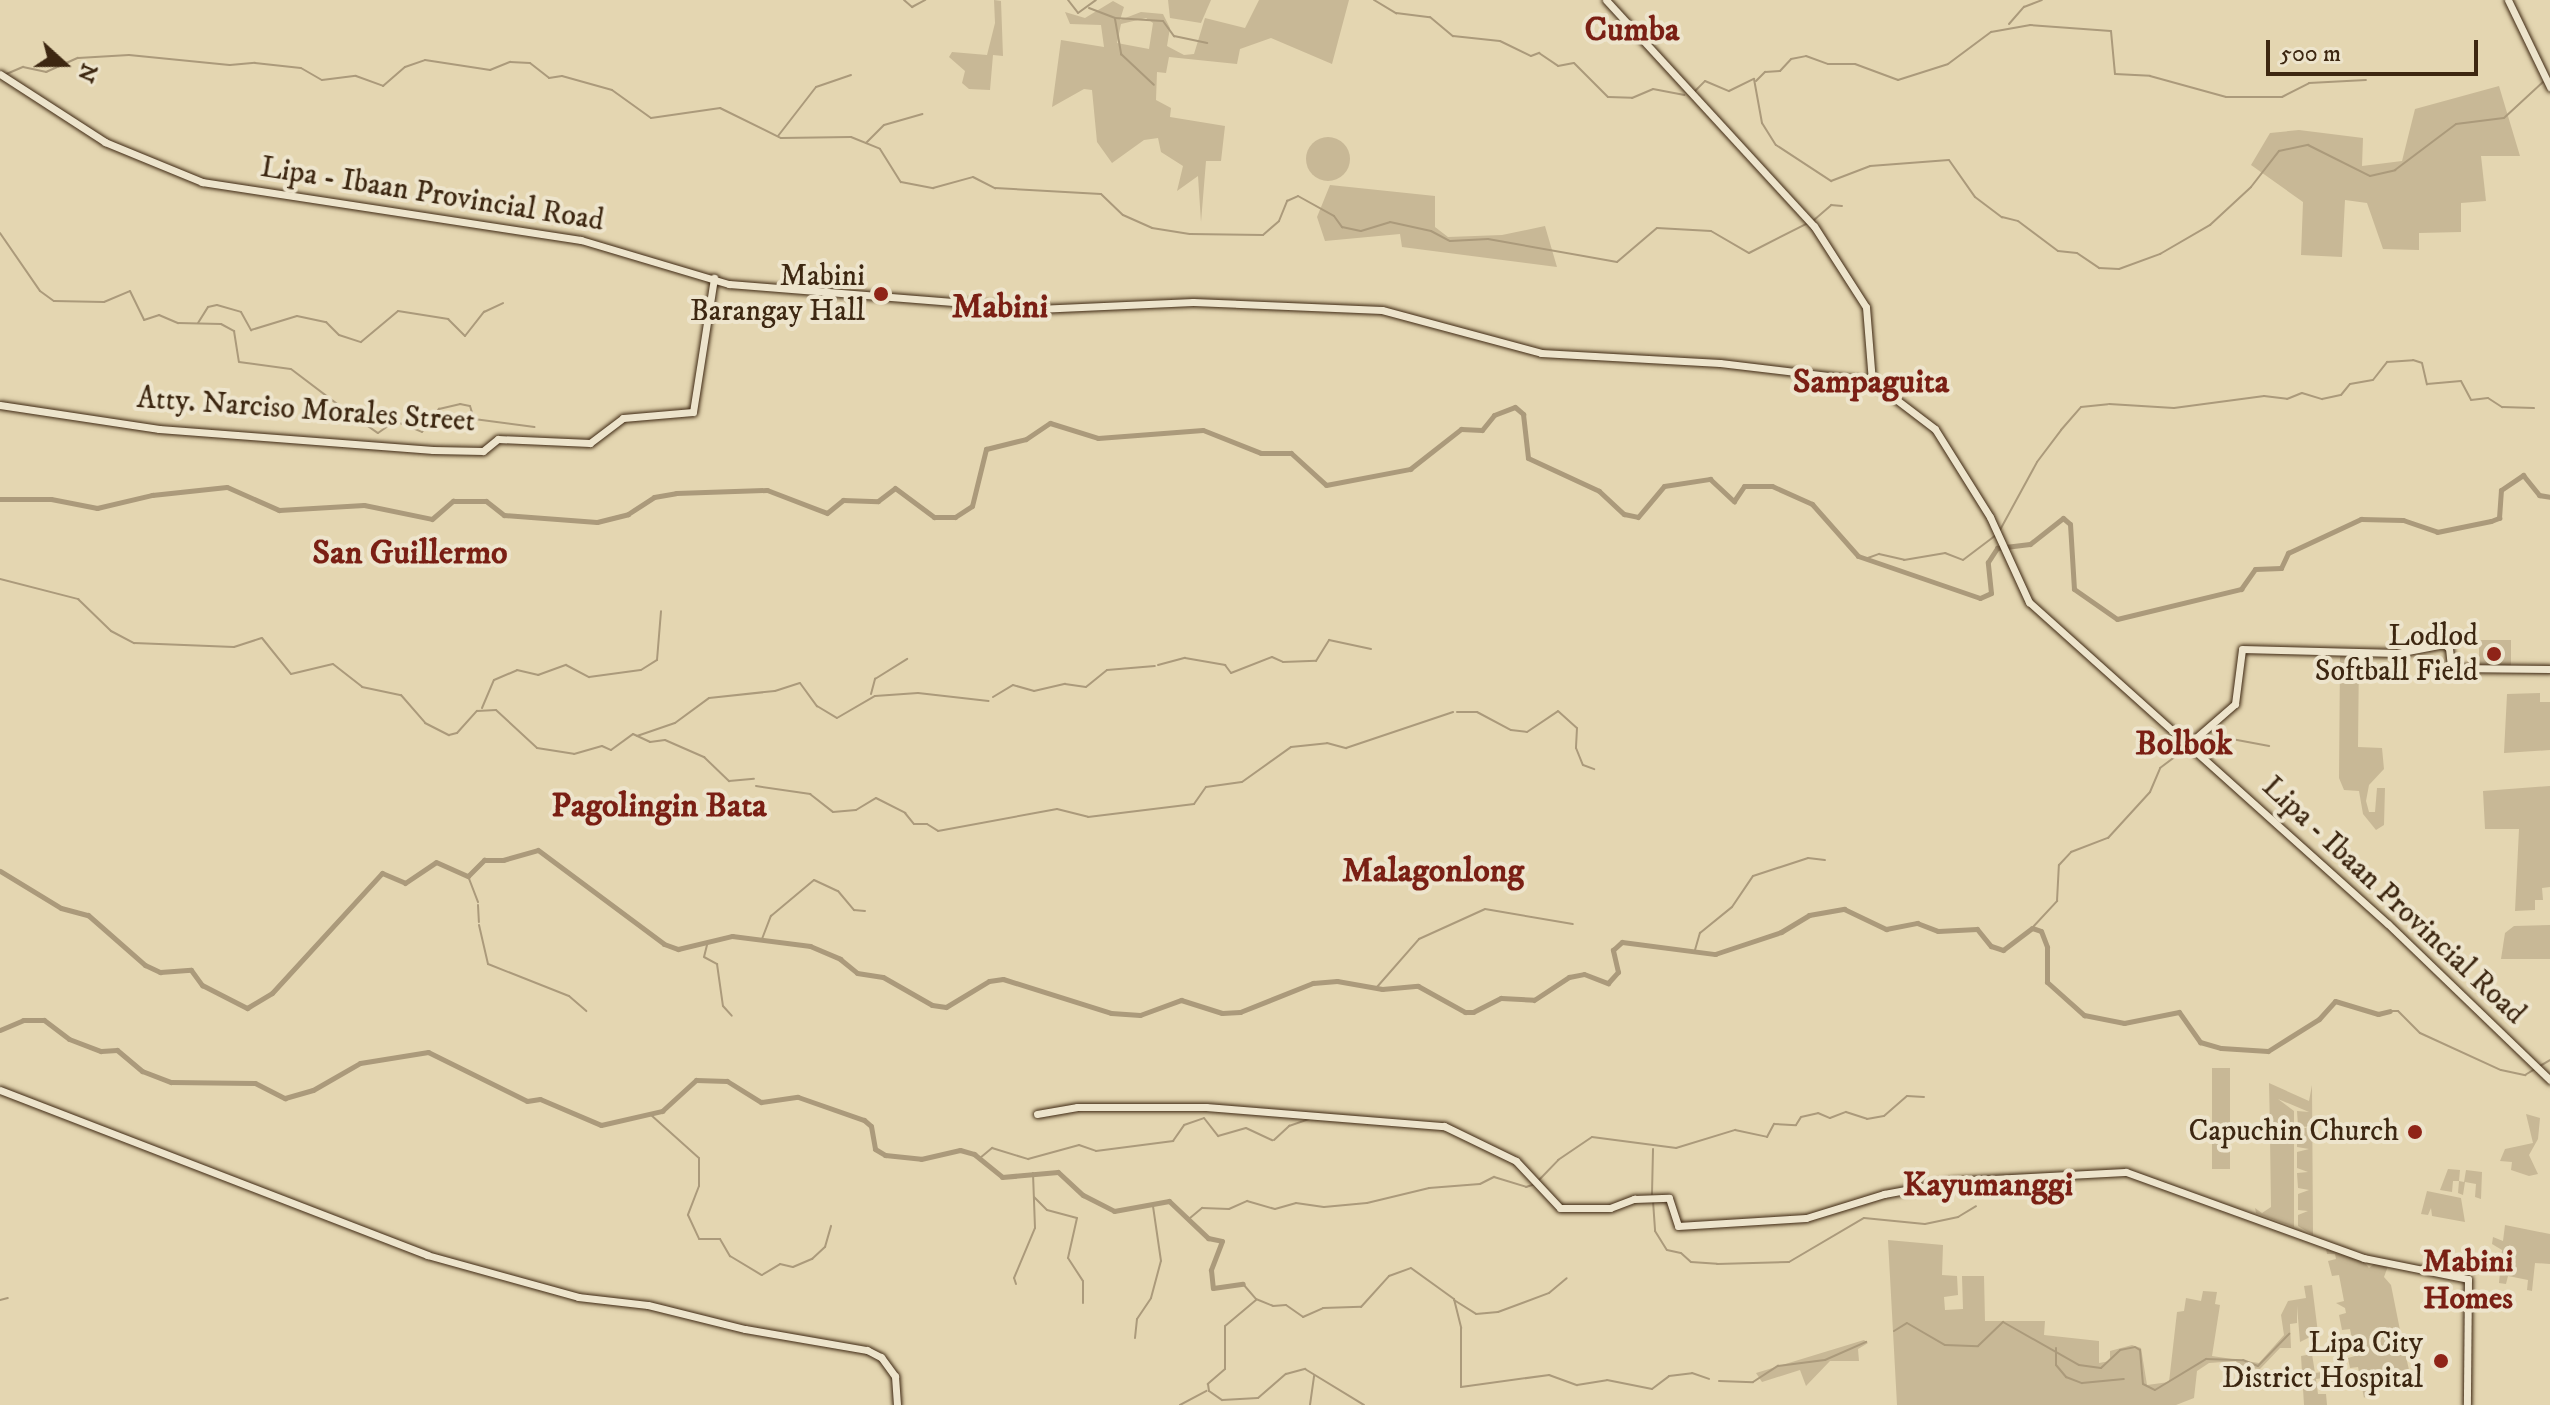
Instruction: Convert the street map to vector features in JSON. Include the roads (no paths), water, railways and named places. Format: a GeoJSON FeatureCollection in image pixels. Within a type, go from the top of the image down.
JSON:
{"type":"FeatureCollection","features":[{"type":"Feature","properties":{"kind":"street"},"geometry":{"type":"LineString","coordinates":[[1606,0],[1811,222],[1866,307],[1872,381]]}},
{"type":"Feature","properties":{"kind":"street"},"geometry":{"type":"LineString","coordinates":[[2508,0],[2549,82]]}},
{"type":"Feature","properties":{"kind":"street","name":"Lipa - Ibaan Provincial Road"},"geometry":{"type":"LineString","coordinates":[[3,76],[105,142],[211,185],[581,240],[756,288],[1012,308],[1198,302],[1382,310],[1541,353],[1720,363],[1872,381],[1928,418],[2000,539],[2029,602],[2412,946],[2550,1080]]}},
{"type":"Feature","properties":{"kind":"street","name":"Atty. Narciso Morales Street"},"geometry":{"type":"LineString","coordinates":[[0,405],[168,429],[477,451],[498,439],[590,443],[623,418],[693,412],[714,278]]}},
{"type":"Feature","properties":{"kind":"street"},"geometry":{"type":"LineString","coordinates":[[2189,744],[2235,704],[2242,649],[2397,653],[2448,646],[2451,668],[2550,669]]}},
{"type":"Feature","properties":{"kind":"street"},"geometry":{"type":"LineString","coordinates":[[0,1090],[427,1255],[578,1297],[648,1305],[745,1329],[867,1350],[885,1360],[895,1376],[897,1405]]}},
{"type":"Feature","properties":{"kind":"street"},"geometry":{"type":"LineString","coordinates":[[1037,1114],[1077,1107],[1206,1107],[1444,1126],[1516,1161],[1539,1180],[1560,1208],[1610,1208],[1634,1199],[1671,1199],[1678,1226],[1806,1218],[1884,1194],[1954,1181],[2126,1172],[2364,1258],[2469,1280],[2467,1405]]}},
{"type":"Feature","properties":{"kind":"waterway"},"geometry":{"type":"LineString","coordinates":[[904,0],[912,7],[925,0]]}},
{"type":"Feature","properties":{"kind":"waterway"},"geometry":{"type":"LineString","coordinates":[[1068,0],[1078,13],[1096,0]]}},
{"type":"Feature","properties":{"kind":"waterway"},"geometry":{"type":"LineString","coordinates":[[1374,0],[1396,13],[1430,17],[1453,36],[1500,41],[1531,56],[1539,53],[1558,66],[1574,63],[1608,97],[1632,98],[1653,89],[1684,95]]}},
{"type":"Feature","properties":{"kind":"waterway"},"geometry":{"type":"LineString","coordinates":[[2009,24],[2024,7],[2042,0]]}},
{"type":"Feature","properties":{"kind":"waterway"},"geometry":{"type":"LineString","coordinates":[[1089,8],[1115,18],[1163,21],[1174,36],[1207,43]]}},
{"type":"Feature","properties":{"kind":"waterway"},"geometry":{"type":"LineString","coordinates":[[1115,19],[1121,54],[1154,85]]}},
{"type":"Feature","properties":{"kind":"waterway"},"geometry":{"type":"LineString","coordinates":[[1756,81],[1765,72],[1780,71],[1791,59],[1806,56],[1828,64],[1855,64],[1898,80],[1948,64],[1991,32],[2030,25],[2111,31],[2115,74],[2150,76],[2226,97],[2282,97],[2309,83],[2366,80]]}},
{"type":"Feature","properties":{"kind":"waterway"},"geometry":{"type":"LineString","coordinates":[[4,75],[23,67],[46,72],[78,58],[129,55],[301,68],[322,80],[356,76],[383,86],[405,67],[425,60],[490,70],[510,62],[530,63],[549,78],[562,76],[612,90],[651,118],[720,108],[781,138],[851,137],[880,149],[901,182],[933,188],[973,177],[995,188],[1101,194],[1123,215],[1152,228],[1190,234],[1263,235],[1279,221],[1287,201],[1298,196],[1334,216],[1342,227],[1361,231],[1390,222],[1431,231],[1450,241],[1488,239],[1617,262],[1657,228],[1711,231],[1749,253],[1808,223]]}},
{"type":"Feature","properties":{"kind":"waterway"},"geometry":{"type":"LineString","coordinates":[[778,136],[816,87],[851,75]]}},
{"type":"Feature","properties":{"kind":"waterway"},"geometry":{"type":"LineString","coordinates":[[1695,91],[1705,81],[1729,91],[1754,79],[1762,123],[1776,145],[1831,181],[1870,166],[1949,160],[1975,197],[2002,217],[2018,221],[2058,251],[2077,253],[2099,268],[2119,269],[2160,254],[2210,225],[2251,187],[2279,151],[2308,145],[2370,176],[2395,170],[2456,124],[2504,118],[2543,82]]}},
{"type":"Feature","properties":{"kind":"waterway"},"geometry":{"type":"LineString","coordinates":[[866,143],[884,125],[922,114]]}},
{"type":"Feature","properties":{"kind":"waterway"},"geometry":{"type":"LineString","coordinates":[[1814,220],[1831,205],[1842,206]]}},
{"type":"Feature","properties":{"kind":"waterway"},"geometry":{"type":"LineString","coordinates":[[0,233],[40,291],[54,301],[104,302],[130,291],[144,320],[159,315],[178,323],[221,324],[234,331],[239,362],[291,369],[353,416]]}},
{"type":"Feature","properties":{"kind":"waterway"},"geometry":{"type":"LineString","coordinates":[[198,323],[208,307],[217,305],[241,312],[251,330],[297,316],[326,322],[339,335],[361,342],[398,311],[448,319],[465,336],[484,312],[503,303]]}},
{"type":"Feature","properties":{"kind":"waterway"},"geometry":{"type":"LineString","coordinates":[[2109,404],[2174,408],[2264,396],[2287,399],[2302,393],[2322,399],[2341,395],[2350,384],[2373,380],[2387,362],[2413,360],[2422,363],[2427,384],[2461,381],[2471,400],[2488,398],[2502,407],[2534,408]]}},
{"type":"Feature","properties":{"kind":"waterway"},"geometry":{"type":"LineString","coordinates":[[355,417],[378,433],[395,421],[422,432],[439,409],[460,404],[470,406],[474,419],[534,427]]}},
{"type":"Feature","properties":{"kind":"waterway"},"geometry":{"type":"LineString","coordinates":[[2000,530],[2037,462],[2061,430],[2081,407],[2108,404]]}},
{"type":"Feature","properties":{"kind":"waterway"},"geometry":{"type":"LineString","coordinates":[[0,499],[51,499],[97,508],[152,495],[227,487],[279,510],[364,505],[432,519],[453,501],[486,501],[504,515],[597,522],[628,514],[654,497],[676,493],[767,490],[827,513],[843,500],[878,501],[895,488],[934,517],[955,517],[972,506],[986,449],[1026,439],[1050,423],[1098,438],[1203,430],[1261,453],[1291,453],[1326,485],[1410,469],[1461,429],[1482,430],[1494,415],[1515,407],[1523,414],[1528,458],[1599,491],[1624,514],[1638,517],[1664,486],[1710,479],[1734,501],[1744,486],[1772,486],[1812,504],[1858,556],[1980,598],[1991,593],[1988,562],[1997,548],[2030,544],[2063,518],[2070,524],[2074,589],[2117,619],[2241,589],[2255,569],[2281,568],[2288,553],[2361,519],[2403,520],[2437,532],[2491,521],[2499,518],[2501,490],[2523,475],[2539,495],[2550,497]]}},
{"type":"Feature","properties":{"kind":"waterway"},"geometry":{"type":"LineString","coordinates":[[1865,559],[1879,554],[1904,560],[1945,553],[1963,560],[1996,535]]}},
{"type":"Feature","properties":{"kind":"waterway"},"geometry":{"type":"LineString","coordinates":[[0,579],[78,599],[111,631],[134,643],[234,647],[262,638],[291,674],[333,664],[362,687],[401,695],[425,723],[449,735],[457,733],[477,711],[496,710],[537,748],[574,754],[602,746],[611,750],[633,734],[650,742],[665,740],[704,757],[729,781],[754,779]]}},
{"type":"Feature","properties":{"kind":"waterway"},"geometry":{"type":"LineString","coordinates":[[482,708],[494,680],[517,670],[538,675],[566,665],[589,677],[641,670],[657,660],[661,611]]}},
{"type":"Feature","properties":{"kind":"waterway"},"geometry":{"type":"LineString","coordinates":[[1158,665],[1185,658],[1225,665],[1231,673],[1272,657],[1283,662],[1316,661],[1329,640],[1371,649]]}},
{"type":"Feature","properties":{"kind":"waterway"},"geometry":{"type":"LineString","coordinates":[[871,694],[875,679],[907,659]]}},
{"type":"Feature","properties":{"kind":"waterway"},"geometry":{"type":"LineString","coordinates":[[993,697],[1013,685],[1034,691],[1065,684],[1086,687],[1107,670],[1155,666]]}},
{"type":"Feature","properties":{"kind":"waterway"},"geometry":{"type":"LineString","coordinates":[[637,736],[675,723],[709,698],[775,691],[800,683],[817,706],[837,718],[875,696],[918,693],[989,701]]}},
{"type":"Feature","properties":{"kind":"waterway"},"geometry":{"type":"LineString","coordinates":[[1457,712],[1477,712],[1511,730],[1527,732],[1558,711],[1577,728],[1576,748],[1583,765],[1594,769]]}},
{"type":"Feature","properties":{"kind":"waterway"},"geometry":{"type":"LineString","coordinates":[[756,786],[810,794],[833,812],[856,810],[876,798],[905,813],[914,824],[927,824],[938,831],[1057,809],[1088,817],[1194,804],[1206,787],[1242,782],[1291,747],[1327,743],[1346,748],[1453,712]]}},
{"type":"Feature","properties":{"kind":"waterway"},"geometry":{"type":"LineString","coordinates":[[2221,737],[2269,746]]}},
{"type":"Feature","properties":{"kind":"waterway"},"geometry":{"type":"LineString","coordinates":[[2032,928],[2057,901],[2059,865],[2071,852],[2108,838],[2150,792],[2160,768],[2180,753]]}},
{"type":"Feature","properties":{"kind":"waterway"},"geometry":{"type":"LineString","coordinates":[[0,871],[61,908],[88,915],[145,965],[160,972],[191,970],[202,985],[247,1008],[272,993],[382,873],[405,883],[436,862],[468,876],[484,860],[503,860],[538,850],[664,944],[678,949],[732,936],[810,946],[840,959],[857,973],[883,977],[932,1005],[946,1007],[989,981],[1003,979],[1111,1013],[1140,1015],[1181,1000],[1222,1013],[1240,1012],[1313,983],[1337,981],[1382,989],[1418,986],[1465,1012],[1473,1012],[1501,998],[1534,1000],[1569,977],[1584,974],[1608,983],[1618,972],[1613,950],[1622,942],[1715,954],[1781,932],[1809,915],[1844,909],[1886,929],[1917,923],[1938,931],[1977,929],[1991,946],[2003,950],[2032,928],[2041,931],[2047,947],[2047,982],[2084,1015],[2124,1023],[2179,1012],[2200,1042],[2221,1048],[2268,1051],[2319,1019],[2335,1001],[2378,1014],[2390,1011]]}},
{"type":"Feature","properties":{"kind":"waterway"},"geometry":{"type":"LineString","coordinates":[[1695,950],[1700,933],[1732,907],[1753,876],[1808,858],[1825,860]]}},
{"type":"Feature","properties":{"kind":"waterway"},"geometry":{"type":"LineString","coordinates":[[468,876],[478,902]]}},
{"type":"Feature","properties":{"kind":"waterway"},"geometry":{"type":"LineString","coordinates":[[762,939],[771,916],[814,880],[838,891],[854,910],[865,911]]}},
{"type":"Feature","properties":{"kind":"waterway"},"geometry":{"type":"LineString","coordinates":[[478,905],[479,922]]}},
{"type":"Feature","properties":{"kind":"waterway"},"geometry":{"type":"LineString","coordinates":[[1377,987],[1419,939],[1485,909],[1573,924]]}},
{"type":"Feature","properties":{"kind":"waterway"},"geometry":{"type":"LineString","coordinates":[[479,925],[488,964],[569,996],[586,1011]]}},
{"type":"Feature","properties":{"kind":"waterway"},"geometry":{"type":"LineString","coordinates":[[708,941],[704,957],[717,964],[723,1006],[732,1016]]}},
{"type":"Feature","properties":{"kind":"waterway"},"geometry":{"type":"LineString","coordinates":[[2390,1011],[2398,1011],[2420,1033],[2501,1070],[2525,1075],[2550,1060]]}},
{"type":"Feature","properties":{"kind":"waterway"},"geometry":{"type":"LineString","coordinates":[[0,1030],[23,1020],[44,1020],[69,1039],[101,1051],[117,1050],[142,1071],[171,1082],[255,1083],[285,1098],[313,1090],[360,1063],[428,1052],[527,1101],[540,1099],[601,1125],[662,1111],[696,1080],[727,1081],[761,1102],[798,1097],[864,1120],[871,1126],[875,1149],[885,1155],[921,1159],[960,1150],[974,1154],[1002,1177],[1058,1172],[1083,1195],[1114,1211],[1169,1201],[1208,1238],[1222,1241],[1211,1270],[1213,1288],[1243,1284]]}},
{"type":"Feature","properties":{"kind":"waterway"},"geometry":{"type":"LineString","coordinates":[[1539,1180],[1558,1160],[1592,1137],[1676,1148],[1735,1130],[1767,1137],[1774,1124],[1796,1125],[1801,1117],[1818,1113],[1830,1118],[1846,1112],[1867,1119],[1884,1116],[1907,1096],[1924,1097]]}},
{"type":"Feature","properties":{"kind":"waterway"},"geometry":{"type":"LineString","coordinates":[[651,1115],[699,1158],[699,1186],[688,1215],[699,1239],[720,1239],[730,1256],[762,1275],[780,1264],[793,1267],[812,1259],[825,1247],[831,1226]]}},
{"type":"Feature","properties":{"kind":"waterway"},"geometry":{"type":"LineString","coordinates":[[980,1158],[992,1148],[1028,1159],[1079,1145],[1096,1151],[1173,1141],[1184,1125],[1204,1118],[1218,1136],[1246,1128],[1272,1140]]}},
{"type":"Feature","properties":{"kind":"waterway"},"geometry":{"type":"LineString","coordinates":[[1274,1140],[1289,1126],[1309,1119]]}},
{"type":"Feature","properties":{"kind":"waterway"},"geometry":{"type":"LineString","coordinates":[[1652,1194],[1653,1149]]}},
{"type":"Feature","properties":{"kind":"waterway"},"geometry":{"type":"LineString","coordinates":[[1016,1284],[1014,1278],[1035,1228],[1033,1173]]}},
{"type":"Feature","properties":{"kind":"waterway"},"geometry":{"type":"LineString","coordinates":[[1190,1218],[1202,1208],[1229,1209],[1247,1201],[1275,1209],[1296,1203],[1324,1207],[1367,1203],[1429,1188],[1480,1184],[1494,1177],[1526,1187],[1535,1184]]}},
{"type":"Feature","properties":{"kind":"waterway"},"geometry":{"type":"LineString","coordinates":[[1034,1197],[1047,1210],[1077,1218],[1068,1258],[1083,1281],[1083,1303]]}},
{"type":"Feature","properties":{"kind":"waterway"},"geometry":{"type":"LineString","coordinates":[[1653,1201],[1655,1231],[1667,1250],[1681,1253],[1691,1262],[1717,1264],[1789,1262],[1864,1218],[1925,1224],[1958,1217],[1976,1206]]}},
{"type":"Feature","properties":{"kind":"waterway"},"geometry":{"type":"LineString","coordinates":[[1135,1338],[1137,1319],[1151,1298],[1161,1261],[1153,1206]]}},
{"type":"Feature","properties":{"kind":"waterway"},"geometry":{"type":"LineString","coordinates":[[1243,1284],[1256,1299],[1273,1306],[1286,1305],[1303,1317],[1323,1308],[1361,1307],[1389,1276],[1411,1268],[1454,1299],[1461,1328],[1461,1387],[1549,1375],[1577,1385],[1607,1380],[1652,1389],[1669,1376],[1692,1373],[1709,1379]]}},
{"type":"Feature","properties":{"kind":"waterway"},"geometry":{"type":"LineString","coordinates":[[1454,1300],[1476,1314],[1498,1312],[1549,1293],[1567,1278]]}},
{"type":"Feature","properties":{"kind":"waterway"},"geometry":{"type":"LineString","coordinates":[[0,1300],[8,1298]]}},
{"type":"Feature","properties":{"kind":"waterway"},"geometry":{"type":"LineString","coordinates":[[1256,1300],[1225,1326],[1225,1369],[1208,1384],[1209,1391],[1222,1400],[1258,1398],[1286,1374],[1305,1369],[1364,1405]]}},
{"type":"Feature","properties":{"kind":"waterway"},"geometry":{"type":"LineString","coordinates":[[1894,1331],[1907,1323],[1945,1345],[1978,1346],[2003,1322],[2079,1365],[2101,1368],[2120,1350],[2135,1347],[2140,1350],[2143,1384],[2155,1390],[2206,1359],[2243,1360],[2258,1366],[2289,1334]]}},
{"type":"Feature","properties":{"kind":"waterway"},"geometry":{"type":"LineString","coordinates":[[1719,1381],[1753,1382],[1778,1366],[1825,1360],[1866,1342]]}},
{"type":"Feature","properties":{"kind":"waterway"},"geometry":{"type":"LineString","coordinates":[[2056,1348],[2056,1365],[2066,1377],[2082,1383],[2124,1379]]}},
{"type":"Feature","properties":{"kind":"waterway"},"geometry":{"type":"LineString","coordinates":[[1310,1405],[1314,1375]]}},
{"type":"Feature","properties":{"kind":"waterway"},"geometry":{"type":"LineString","coordinates":[[1180,1405],[1206,1391]]}},
{"type":"Feature","properties":{"kind":"place","name":"Mabini Barangay Hall"},"geometry":{"type":"Point","coordinates":[881,294]}},
{"type":"Feature","properties":{"kind":"place","name":"Lodlod Softball Field"},"geometry":{"type":"Point","coordinates":[2494,654]}},
{"type":"Feature","properties":{"kind":"place","name":"Capuchin Church"},"geometry":{"type":"Point","coordinates":[2415,1132]}},
{"type":"Feature","properties":{"kind":"place","name":"Lipa City District Hospital"},"geometry":{"type":"Point","coordinates":[2441,1361]}},
{"type":"Feature","properties":{"kind":"district","name":"Cumba"},"geometry":{"type":"Point","coordinates":[1632,31]}},
{"type":"Feature","properties":{"kind":"district","name":"Mabini"},"geometry":{"type":"Point","coordinates":[1000,308]}},
{"type":"Feature","properties":{"kind":"district","name":"Sampaguita"},"geometry":{"type":"Point","coordinates":[1871,383]}},
{"type":"Feature","properties":{"kind":"district","name":"San Guillermo"},"geometry":{"type":"Point","coordinates":[410,554]}},
{"type":"Feature","properties":{"kind":"district","name":"Bolbok"},"geometry":{"type":"Point","coordinates":[2184,745]}},
{"type":"Feature","properties":{"kind":"district","name":"Pagolingin Bata"},"geometry":{"type":"Point","coordinates":[659,807]}},
{"type":"Feature","properties":{"kind":"district","name":"Malagonlong"},"geometry":{"type":"Point","coordinates":[1433,872]}},
{"type":"Feature","properties":{"kind":"district","name":"Kayumanggi"},"geometry":{"type":"Point","coordinates":[1988,1186]}},
{"type":"Feature","properties":{"kind":"district","name":"Mabini Homes"},"geometry":{"type":"Point","coordinates":[2468,1282]}}]}
